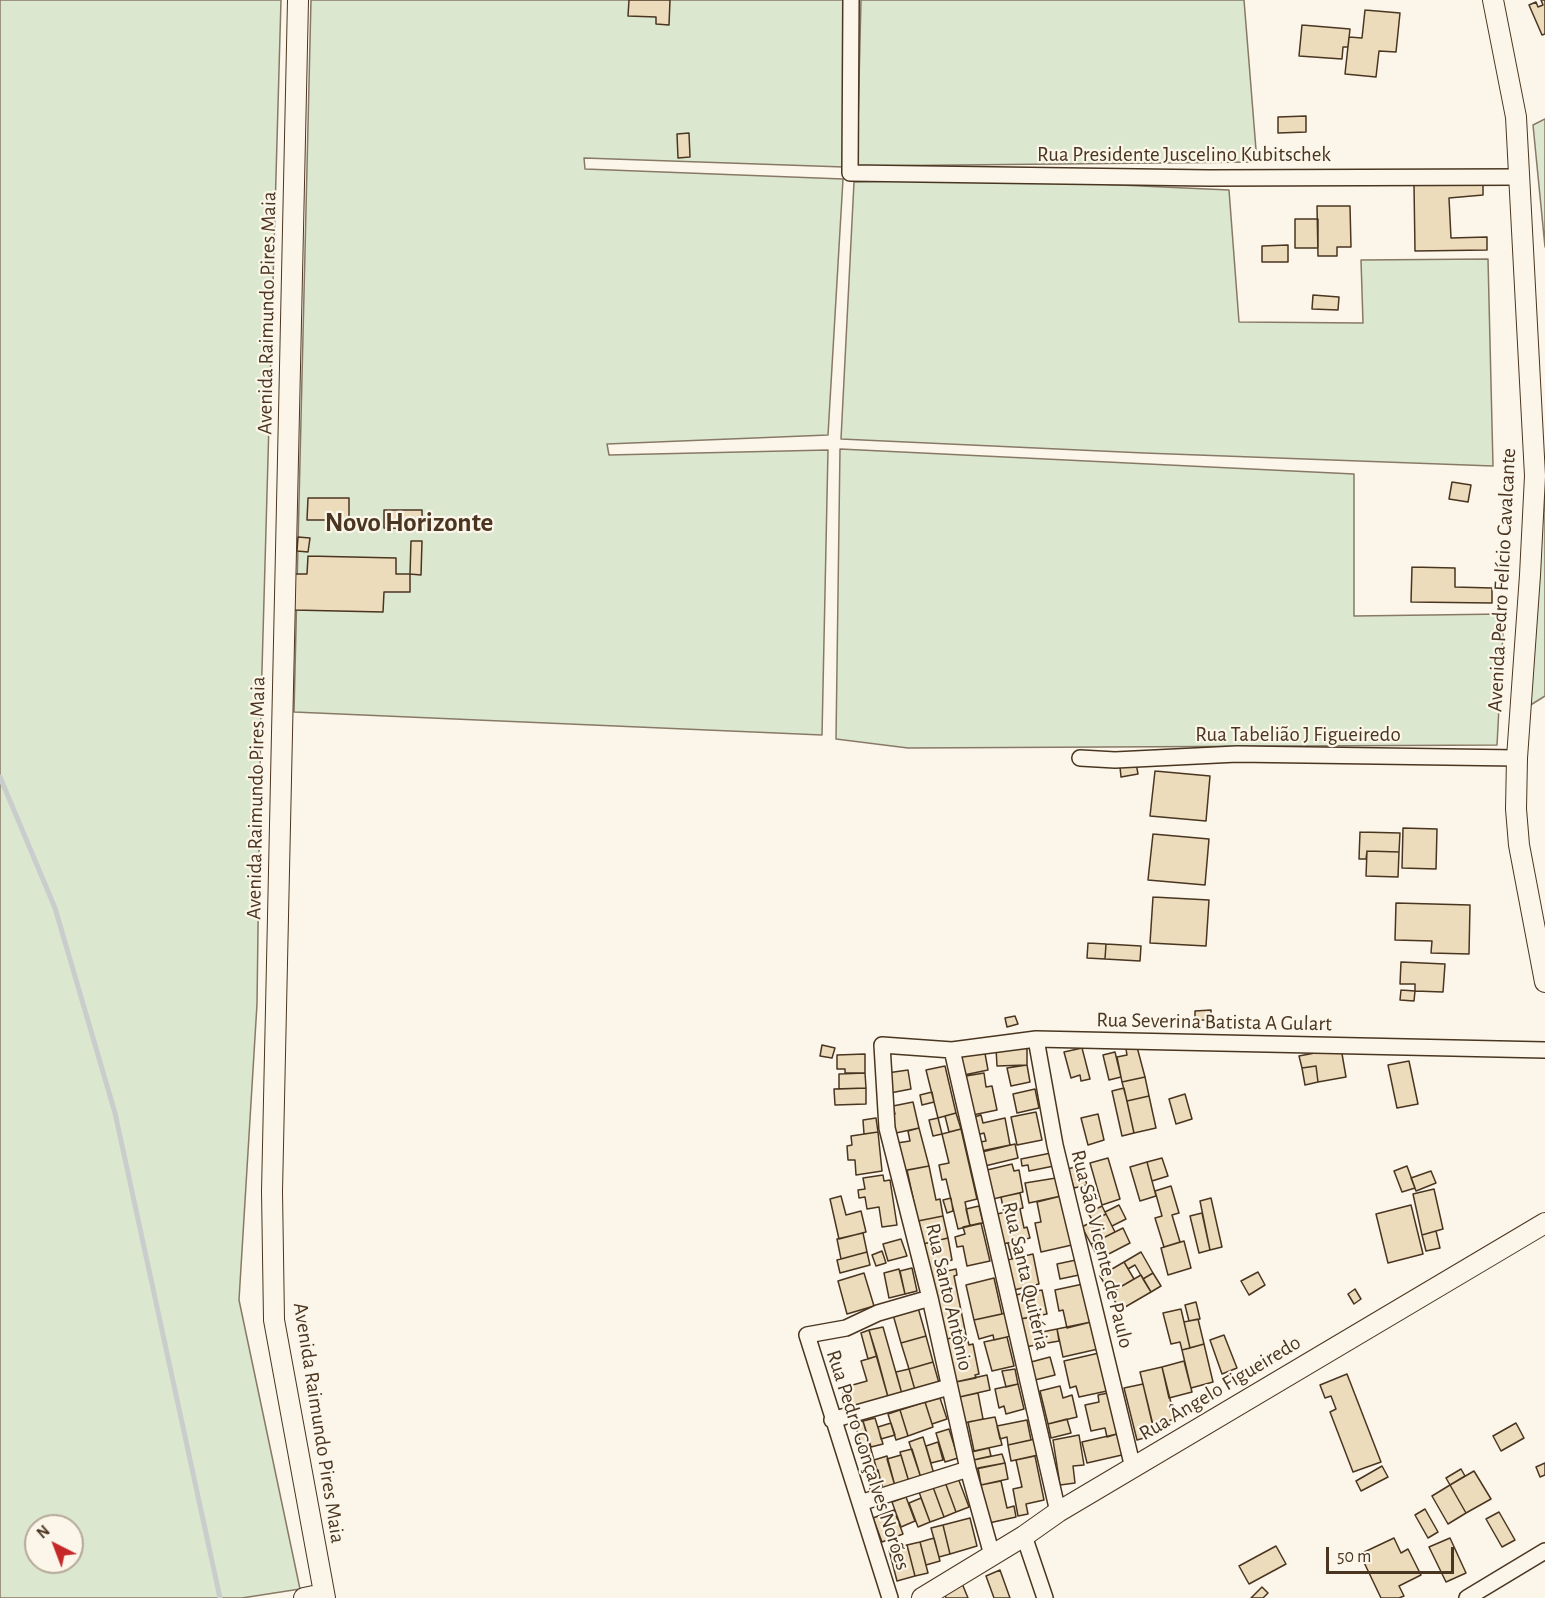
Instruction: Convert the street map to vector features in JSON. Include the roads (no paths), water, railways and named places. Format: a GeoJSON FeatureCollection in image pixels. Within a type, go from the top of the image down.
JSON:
{"type":"FeatureCollection","features":[{"type":"Feature","properties":{"kind":"street","name":"Avenida Raimundo Pires Maia"},"geometry":{"type":"LineString","coordinates":[[298,0],[272,1203],[274,1320],[317,1597]]}},
{"type":"Feature","properties":{"kind":"street","name":"Rua Presidente Juscelino Kubitschek"},"geometry":{"type":"LineString","coordinates":[[851,0],[850,173],[1209,178],[1519,177]]}},
{"type":"Feature","properties":{"kind":"street","name":"Avenida Pedro Felício Cavalcante"},"geometry":{"type":"LineString","coordinates":[[1493,0],[1516,117],[1535,476],[1517,758],[1516,809],[1519,845],[1545,982]]}},
{"type":"Feature","properties":{"kind":"street","name":"Rua Tabelião J Figueiredo"},"geometry":{"type":"LineString","coordinates":[[1080,758],[1115,760],[1237,754],[1517,758]]}},
{"type":"Feature","properties":{"kind":"street","name":"Rua Severina Batista A Gulart"},"geometry":{"type":"LineString","coordinates":[[882,1045],[952,1050],[1036,1039],[1545,1050]]}},
{"type":"Feature","properties":{"kind":"street","name":"Rua São Vicente de Paulo"},"geometry":{"type":"LineString","coordinates":[[1036,1039],[1055,1145],[1133,1468]]}},
{"type":"Feature","properties":{"kind":"street","name":"Rua Santo Antônio"},"geometry":{"type":"LineString","coordinates":[[882,1045],[887,1128],[930,1298],[968,1469],[992,1555]]}},
{"type":"Feature","properties":{"kind":"street","name":"Rua Santa Quitéria"},"geometry":{"type":"LineString","coordinates":[[952,1050],[1058,1512]]}},
{"type":"Feature","properties":{"kind":"street","name":"Rua Ângelo Figueiredo"},"geometry":{"type":"LineString","coordinates":[[922,1598],[1024,1536],[1058,1512],[1545,1223]]}},
{"type":"Feature","properties":{"kind":"street","name":"Rua Pedro Gonçalves Norões"},"geometry":{"type":"LineString","coordinates":[[891,1598],[832,1420],[807,1335],[846,1328],[878,1313],[930,1298]]}},
{"type":"Feature","properties":{"kind":"street"},"geometry":{"type":"LineString","coordinates":[[832,1420],[949,1387]]}},
{"type":"Feature","properties":{"kind":"street"},"geometry":{"type":"LineString","coordinates":[[860,1503],[968,1469]]}},
{"type":"Feature","properties":{"kind":"street"},"geometry":{"type":"LineString","coordinates":[[1024,1536],[1045,1598]]}},
{"type":"Feature","properties":{"kind":"street"},"geometry":{"type":"LineString","coordinates":[[1467,1598],[1545,1551]]}},
{"type":"Feature","properties":{"kind":"waterway"},"geometry":{"type":"LineString","coordinates":[[0,777],[55,908],[115,1113],[220,1598]]}},
{"type":"Feature","properties":{"kind":"district","name":"Novo Horizonte"},"geometry":{"type":"Point","coordinates":[409,523]}}]}
